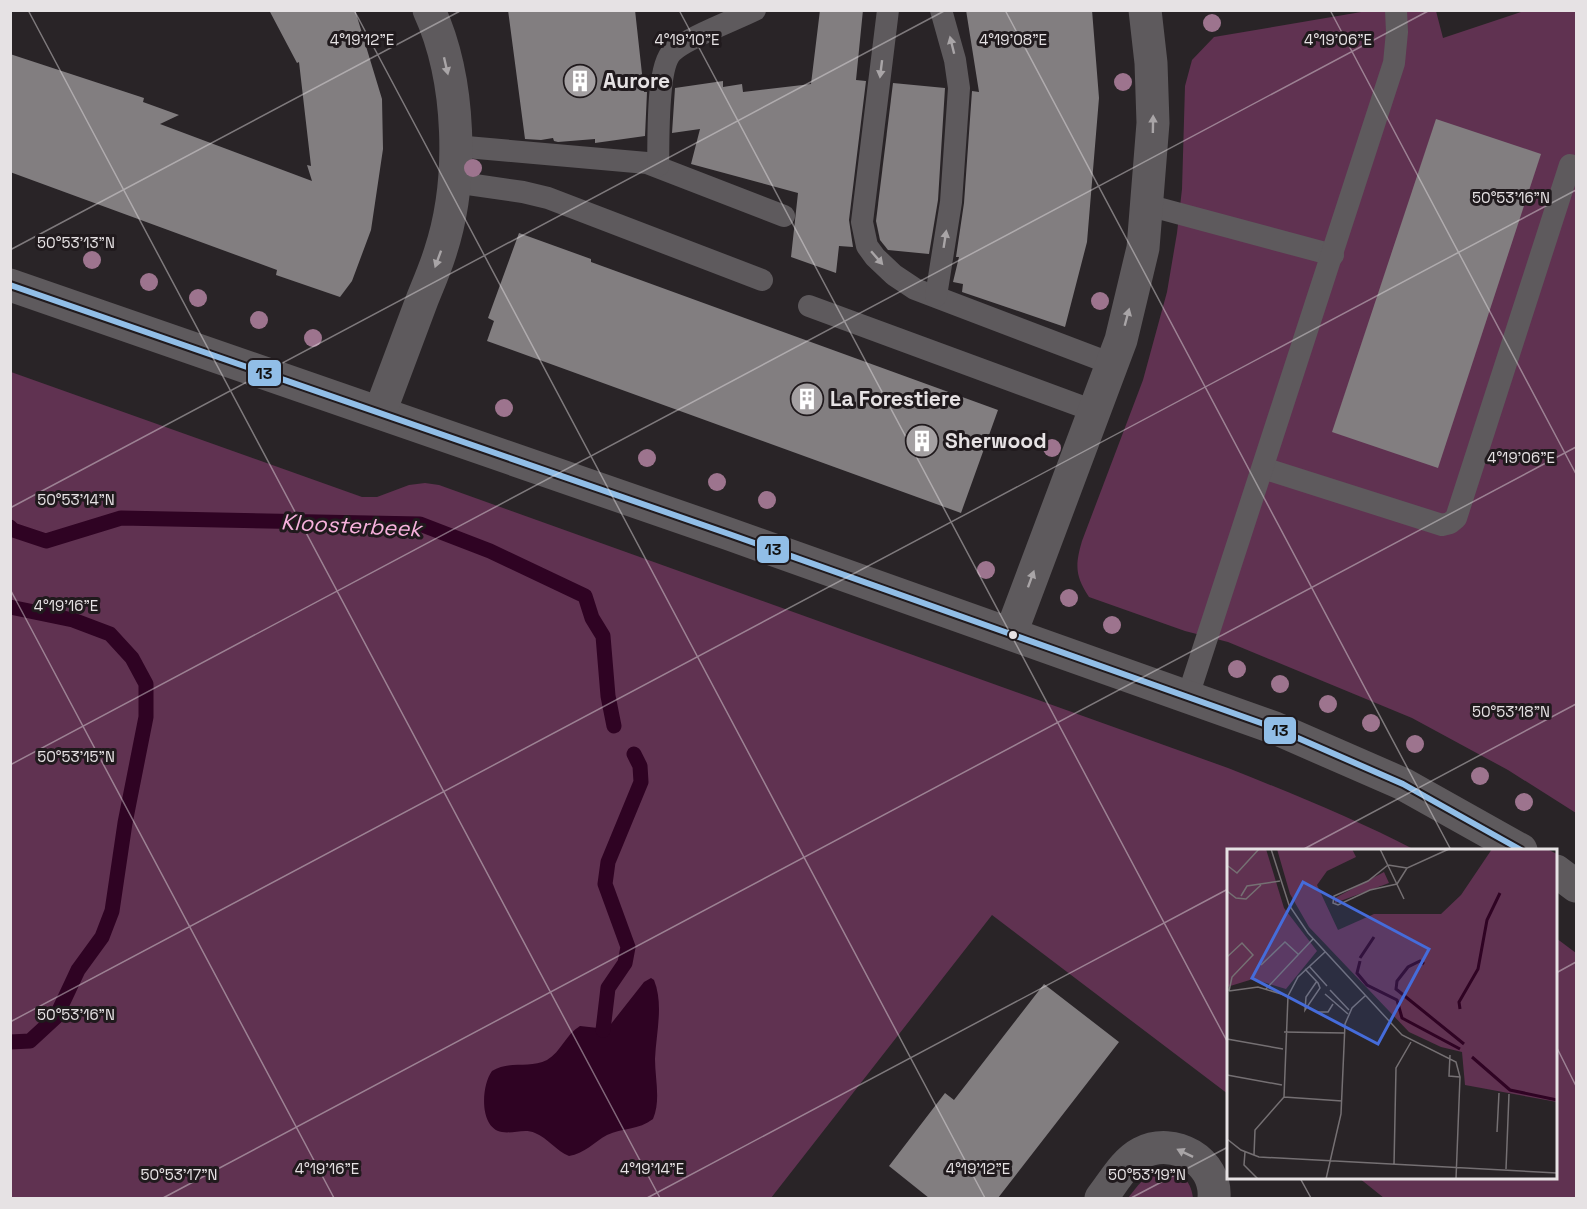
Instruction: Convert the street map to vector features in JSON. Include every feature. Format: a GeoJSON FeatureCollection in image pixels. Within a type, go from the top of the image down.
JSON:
{"type":"FeatureCollection","features":[{"type":"Feature","properties":{"kind":"street"},"geometry":{"type":"LineString","coordinates":[[380,412],[441,253],[450,215],[455,146],[453,98],[429,10]]}},
{"type":"Feature","properties":{"kind":"street"},"geometry":{"type":"LineString","coordinates":[[1011,633],[1112,364],[1134,292],[1143,248],[1153,123],[1151,63],[1144,10]]}},
{"type":"Feature","properties":{"kind":"street"},"geometry":{"type":"LineString","coordinates":[[10,285],[380,412],[1275,728],[1403,784],[1519,849]]}},
{"type":"Feature","properties":{"kind":"street"},"geometry":{"type":"LineString","coordinates":[[1557,872],[1576,886]]}},
{"type":"Feature","properties":{"kind":"street"},"geometry":{"type":"LineString","coordinates":[[1101,1198],[1129,1161],[1143,1152],[1159,1148],[1175,1148],[1190,1154],[1203,1165],[1212,1179],[1214,1198]]}},
{"type":"Feature","properties":{"kind":"lane"},"geometry":{"type":"LineString","coordinates":[[658,166],[662,76],[665,61],[683,44],[755,10]]}},
{"type":"Feature","properties":{"kind":"lane"},"geometry":{"type":"LineString","coordinates":[[888,10],[862,222],[867,246],[883,266],[915,289],[1112,364]]}},
{"type":"Feature","properties":{"kind":"lane"},"geometry":{"type":"LineString","coordinates":[[936,296],[951,202],[958,88],[955,60],[941,10]]}},
{"type":"Feature","properties":{"kind":"lane"},"geometry":{"type":"LineString","coordinates":[[1188,696],[1394,63],[1397,32],[1396,10]]}},
{"type":"Feature","properties":{"kind":"lane"},"geometry":{"type":"LineString","coordinates":[[455,146],[632,160],[658,166],[784,216]]}},
{"type":"Feature","properties":{"kind":"lane"},"geometry":{"type":"LineString","coordinates":[[1263,468],[1442,525],[1456,518],[1570,165]]}},
{"type":"Feature","properties":{"kind":"lane"},"geometry":{"type":"LineString","coordinates":[[454,182],[548,198],[762,280]]}},
{"type":"Feature","properties":{"kind":"lane"},"geometry":{"type":"LineString","coordinates":[[1147,205],[1333,255]]}},
{"type":"Feature","properties":{"kind":"lane"},"geometry":{"type":"LineString","coordinates":[[809,306],[1094,411]]}},
{"type":"Feature","properties":{"kind":"shaded area"},"geometry":{"type":"Polygon","coordinates":[[[1367,11],[1436,11],[1443,38],[1524,11],[1576,11],[1576,813],[1508,770],[1412,718],[1228,642],[1185,631],[1089,597],[1079,576],[1077,564],[1082,541],[1143,380],[1167,292],[1182,189],[1185,86],[1192,60],[1214,37],[1367,11]]]}},
{"type":"Feature","properties":{"kind":"shaded area"},"geometry":{"type":"Polygon","coordinates":[[[11,372],[362,497],[377,497],[409,485],[425,483],[439,485],[1228,768],[1346,817],[1413,849],[1227,849],[1227,1093],[992,915],[771,1198],[11,1198],[11,372]]]}},
{"type":"Feature","properties":{"kind":"shaded area"},"geometry":{"type":"Polygon","coordinates":[[[1557,939],[1576,953],[1576,1198],[1384,1198],[1360,1179],[1557,1179],[1557,939]]]}},
{"type":"Feature","properties":{"kind":"shaded area"},"geometry":{"type":"Polygon","coordinates":[[[651,978],[654,980],[659,999],[655,1059],[657,1097],[653,1119],[648,1123],[607,1135],[584,1150],[569,1156],[535,1133],[502,1132],[489,1123],[484,1106],[484,1096],[492,1071],[505,1066],[540,1063],[547,1060],[580,1026],[607,1029],[644,982],[651,978]]]}},
{"type":"Feature","properties":{"kind":"shaded area"},"geometry":{"type":"Polygon","coordinates":[[[1161,1169],[1173,1171],[1183,1177],[1190,1186],[1193,1198],[1128,1198],[1146,1177],[1161,1169]]]}},
{"type":"Feature","properties":{"kind":"building"},"geometry":{"type":"Polygon","coordinates":[[[269,10],[355,10],[382,99],[383,149],[371,230],[352,281],[340,297],[276,275],[277,270],[10,172],[10,54],[144,98],[143,102],[179,115],[160,124],[312,181],[307,165],[311,166],[299,62],[297,63],[269,10]]]}},
{"type":"Feature","properties":{"kind":"building","name":"Aurore"},"geometry":{"type":"Polygon","coordinates":[[[508,10],[635,10],[644,92],[647,92],[645,136],[595,143],[595,139],[558,142],[553,138],[525,139],[508,10]]]}},
{"type":"Feature","properties":{"kind":"building"},"geometry":{"type":"Polygon","coordinates":[[[820,10],[863,10],[856,80],[866,81],[849,220],[853,247],[839,246],[836,273],[791,257],[798,193],[691,164],[700,129],[672,133],[675,88],[723,81],[723,87],[742,84],[743,92],[811,84],[820,10]]]}},
{"type":"Feature","properties":{"kind":"building"},"geometry":{"type":"Polygon","coordinates":[[[966,10],[1092,10],[1099,98],[1087,242],[1065,327],[962,292],[963,284],[953,282],[959,257],[956,257],[964,203],[972,91],[979,92],[966,10]]]}},
{"type":"Feature","properties":{"kind":"building"},"geometry":{"type":"Polygon","coordinates":[[[893,83],[945,88],[938,200],[929,254],[888,250],[880,240],[876,221],[893,83]]]}},
{"type":"Feature","properties":{"kind":"building"},"geometry":{"type":"Polygon","coordinates":[[[1436,119],[1541,154],[1438,468],[1332,432],[1436,119]]]}},
{"type":"Feature","properties":{"kind":"building"},"geometry":{"type":"Polygon","coordinates":[[[519,233],[591,259],[591,262],[998,410],[961,513],[487,341],[494,321],[488,318],[519,233]]]}},
{"type":"Feature","properties":{"kind":"building"},"geometry":{"type":"Polygon","coordinates":[[[1044,984],[1119,1042],[998,1198],[929,1198],[889,1166],[945,1093],[954,1100],[1044,984]]]}},
{"type":"Feature","properties":{"kind":"waterway","name":"Kloosterbeek"},"geometry":{"type":"LineString","coordinates":[[10,527],[46,541],[121,518],[420,524],[490,551],[585,596],[592,618],[603,636],[608,696],[614,726]]}},
{"type":"Feature","properties":{"kind":"waterway","name":"Kloosterbeek"},"geometry":{"type":"LineString","coordinates":[[10,607],[73,620],[110,634],[132,658],[146,684],[146,717],[125,823],[112,911],[102,937],[78,970],[56,1017],[30,1041],[10,1042]]}},
{"type":"Feature","properties":{"kind":"waterway","name":"Kloosterbeek"},"geometry":{"type":"LineString","coordinates":[[603,1030],[608,988],[625,963],[628,947],[605,884],[608,862],[641,782],[640,766],[634,754]]}},
{"type":"Feature","properties":{"kind":"transit line","name":"13"},"geometry":{"type":"LineString","coordinates":[[10,285],[729,534],[1275,728],[1403,784],[1519,849]]}},
{"type":"Feature","properties":{"kind":"place","name":"Aurore"},"geometry":{"type":"Point","coordinates":[580,81]}},
{"type":"Feature","properties":{"kind":"place","name":"La Forestiere"},"geometry":{"type":"Point","coordinates":[807,399]}},
{"type":"Feature","properties":{"kind":"place","name":"Sherwood"},"geometry":{"type":"Point","coordinates":[922,441]}}]}
